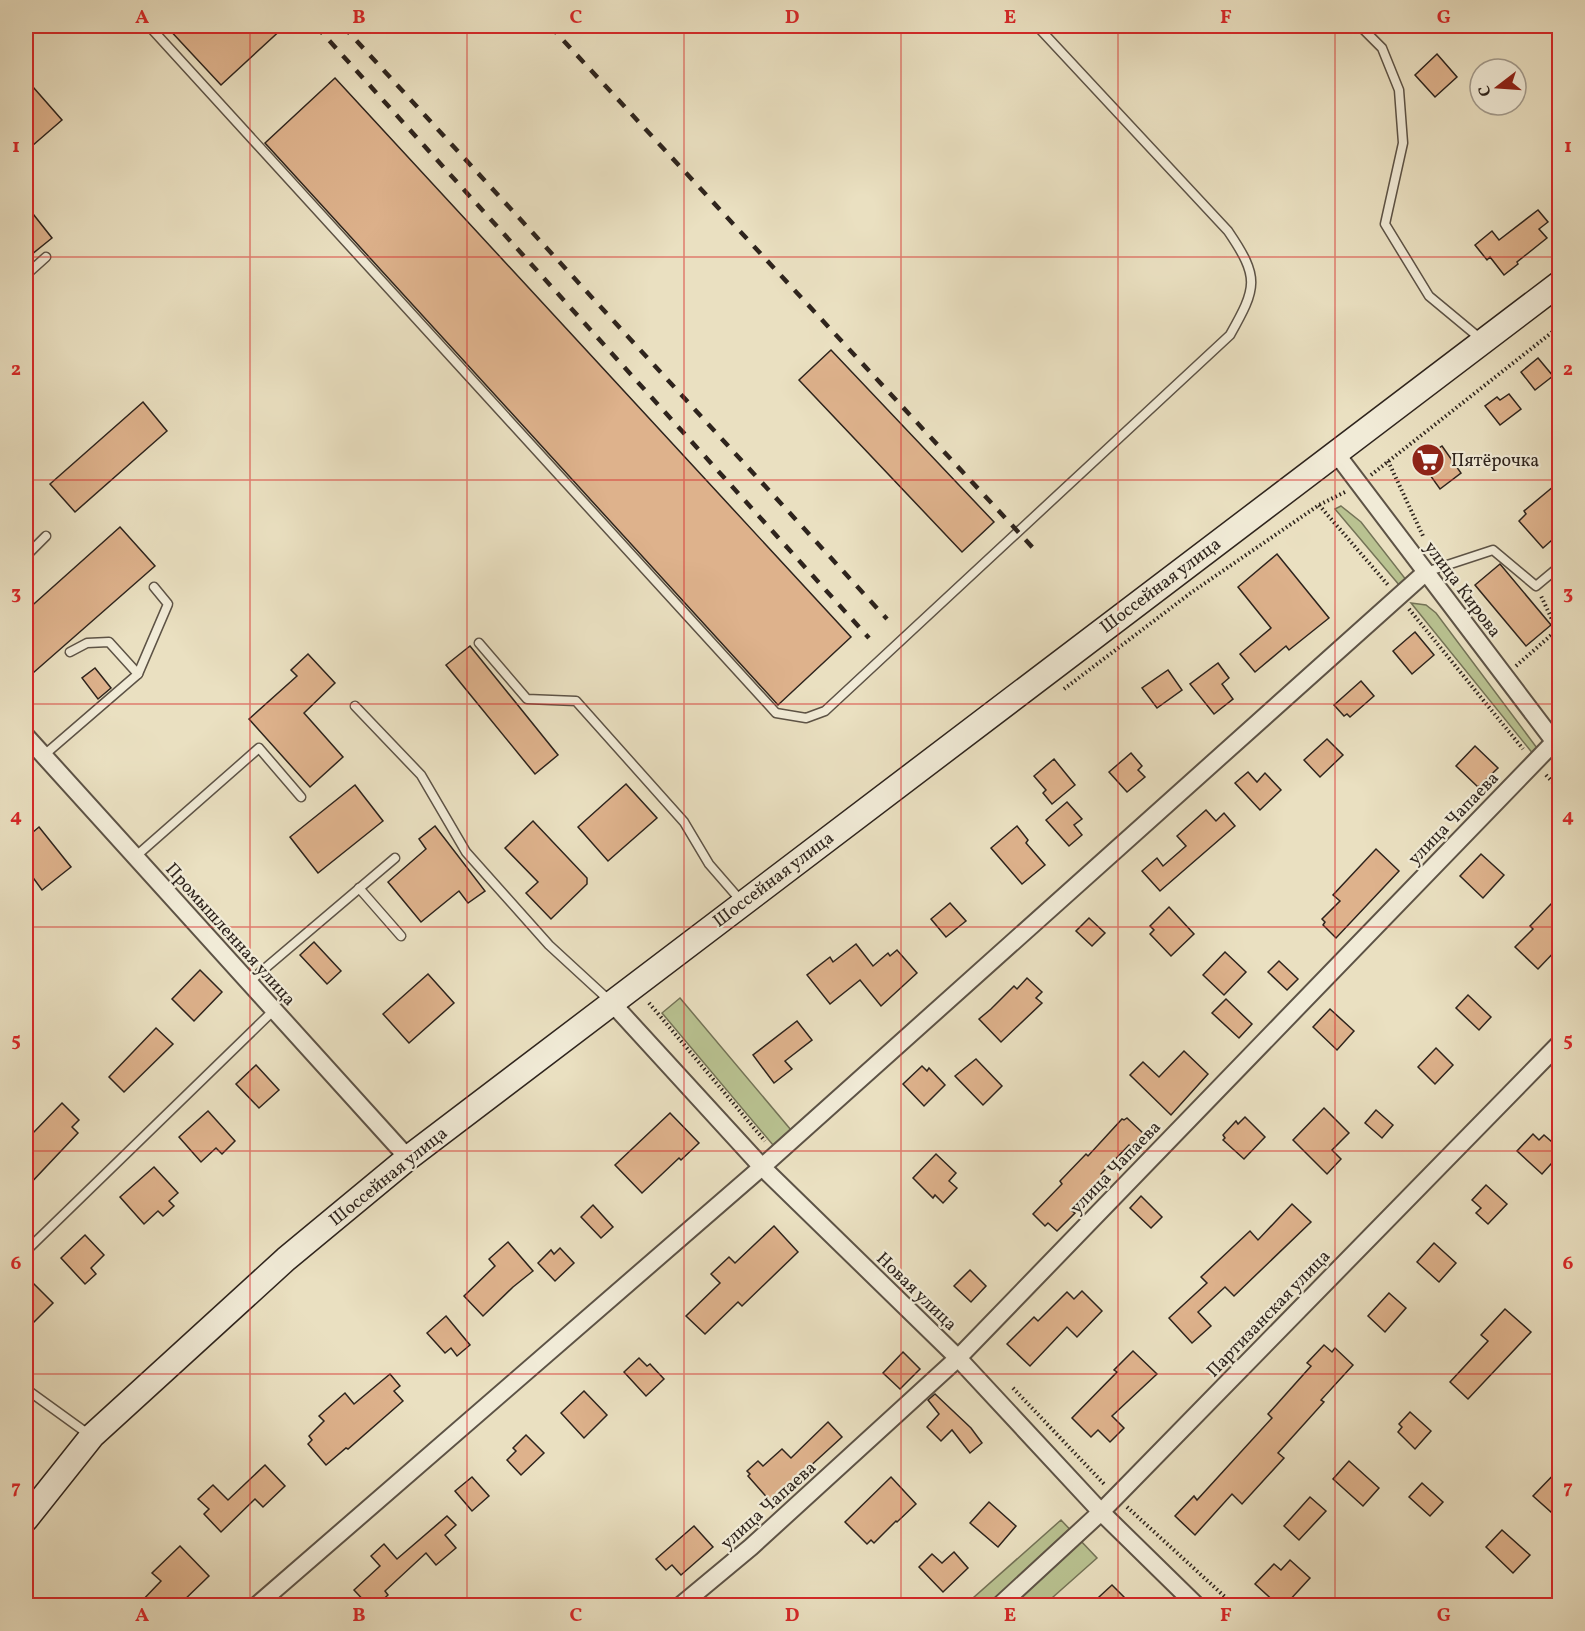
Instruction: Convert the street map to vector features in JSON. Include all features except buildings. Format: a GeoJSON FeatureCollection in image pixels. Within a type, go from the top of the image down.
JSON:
{"type":"FeatureCollection","features":[{"type":"Feature","properties":{"kind":"main road","name":"Шоссейная улица"},"geometry":{"type":"LineString","coordinates":[[26,1519],[92,1436],[286,1258],[408,1158],[1560,283]]}},
{"type":"Feature","properties":{"kind":"street","name":"улица Кирова"},"geometry":{"type":"LineString","coordinates":[[1335,452],[1558,743]]}},
{"type":"Feature","properties":{"kind":"street"},"geometry":{"type":"LineString","coordinates":[[256,1605],[762,1167],[1426,572]]}},
{"type":"Feature","properties":{"kind":"street","name":"Промышленная улица"},"geometry":{"type":"LineString","coordinates":[[26,736],[408,1158]]}},
{"type":"Feature","properties":{"kind":"street","name":"улица Чапаева"},"geometry":{"type":"LineString","coordinates":[[680,1605],[752,1547],[958,1358],[1534,762],[1558,743]]}},
{"type":"Feature","properties":{"kind":"street","name":"Новая улица"},"geometry":{"type":"LineString","coordinates":[[611,1002],[762,1167],[958,1358],[1101,1512],[1197,1605]]}},
{"type":"Feature","properties":{"kind":"street","name":"Партизанская улица"},"geometry":{"type":"LineString","coordinates":[[999,1605],[1101,1512],[1560,1043]]}},
{"type":"Feature","properties":{"kind":"lane"},"geometry":{"type":"LineString","coordinates":[[148,26],[776,713],[806,718],[825,711],[1230,335],[1247,305],[1252,280],[1244,255],[1228,231],[1037,26]]}},
{"type":"Feature","properties":{"kind":"lane"},"geometry":{"type":"LineString","coordinates":[[1360,26],[1382,48],[1399,90],[1403,143],[1385,224],[1429,296],[1482,340]]}},
{"type":"Feature","properties":{"kind":"lane"},"geometry":{"type":"LineString","coordinates":[[26,275],[46,257]]}},
{"type":"Feature","properties":{"kind":"lane"},"geometry":{"type":"LineString","coordinates":[[26,556],[46,536]]}},
{"type":"Feature","properties":{"kind":"lane"},"geometry":{"type":"LineString","coordinates":[[1426,572],[1493,550],[1536,586],[1560,566]]}},
{"type":"Feature","properties":{"kind":"lane"},"geometry":{"type":"LineString","coordinates":[[43,756],[138,674],[168,604],[154,587]]}},
{"type":"Feature","properties":{"kind":"lane"},"geometry":{"type":"LineString","coordinates":[[70,651],[87,643],[110,642],[138,674]]}},
{"type":"Feature","properties":{"kind":"lane"},"geometry":{"type":"LineString","coordinates":[[479,643],[527,699],[576,701],[684,822],[709,864],[743,902]]}},
{"type":"Feature","properties":{"kind":"lane"},"geometry":{"type":"LineString","coordinates":[[355,706],[421,775],[466,852],[549,945],[611,1002]]}},
{"type":"Feature","properties":{"kind":"lane"},"geometry":{"type":"LineString","coordinates":[[135,857],[259,748],[301,796]]}},
{"type":"Feature","properties":{"kind":"lane"},"geometry":{"type":"LineString","coordinates":[[249,982],[395,858]]}},
{"type":"Feature","properties":{"kind":"lane"},"geometry":{"type":"LineString","coordinates":[[359,888],[401,936]]}},
{"type":"Feature","properties":{"kind":"lane"},"geometry":{"type":"LineString","coordinates":[[26,1251],[274,1010]]}},
{"type":"Feature","properties":{"kind":"lane"},"geometry":{"type":"LineString","coordinates":[[26,1389],[92,1436]]}},
{"type":"Feature","properties":{"kind":"path"},"geometry":{"type":"LineString","coordinates":[[1059,693],[1192,592],[1319,505],[1359,484],[1560,326]]}},
{"type":"Feature","properties":{"kind":"path"},"geometry":{"type":"LineString","coordinates":[[1319,505],[1399,596],[1534,762],[1560,790]]}},
{"type":"Feature","properties":{"kind":"path"},"geometry":{"type":"LineString","coordinates":[[1516,667],[1557,630],[1536,586]]}},
{"type":"Feature","properties":{"kind":"path"},"geometry":{"type":"LineString","coordinates":[[636,1029],[649,1003]]}},
{"type":"Feature","properties":{"kind":"green space"},"geometry":{"type":"Polygon","coordinates":[[[1341,506],[1361,522],[1407,581],[1400,586],[1335,509],[1341,506]]]}},
{"type":"Feature","properties":{"kind":"green space"},"geometry":{"type":"Polygon","coordinates":[[[1411,603],[1426,605],[1436,613],[1537,748],[1534,755],[1411,603]]]}},
{"type":"Feature","properties":{"kind":"green space"},"geometry":{"type":"Polygon","coordinates":[[[680,998],[791,1130],[773,1145],[662,1013],[680,998]]]}},
{"type":"Feature","properties":{"kind":"green space"},"geometry":{"type":"Polygon","coordinates":[[[1061,1520],[1097,1558],[1044,1605],[964,1606],[1061,1520]]]}},
{"type":"Feature","properties":{"kind":"railway"},"geometry":{"type":"LineString","coordinates":[[316,26],[869,638]]}},
{"type":"Feature","properties":{"kind":"railway"},"geometry":{"type":"LineString","coordinates":[[343,26],[887,619]]}},
{"type":"Feature","properties":{"kind":"railway"},"geometry":{"type":"LineString","coordinates":[[550,26],[1034,549]]}},
{"type":"Feature","properties":{"kind":"place","name":"Пятёрочка"},"geometry":{"type":"Point","coordinates":[1428,460]}}]}
